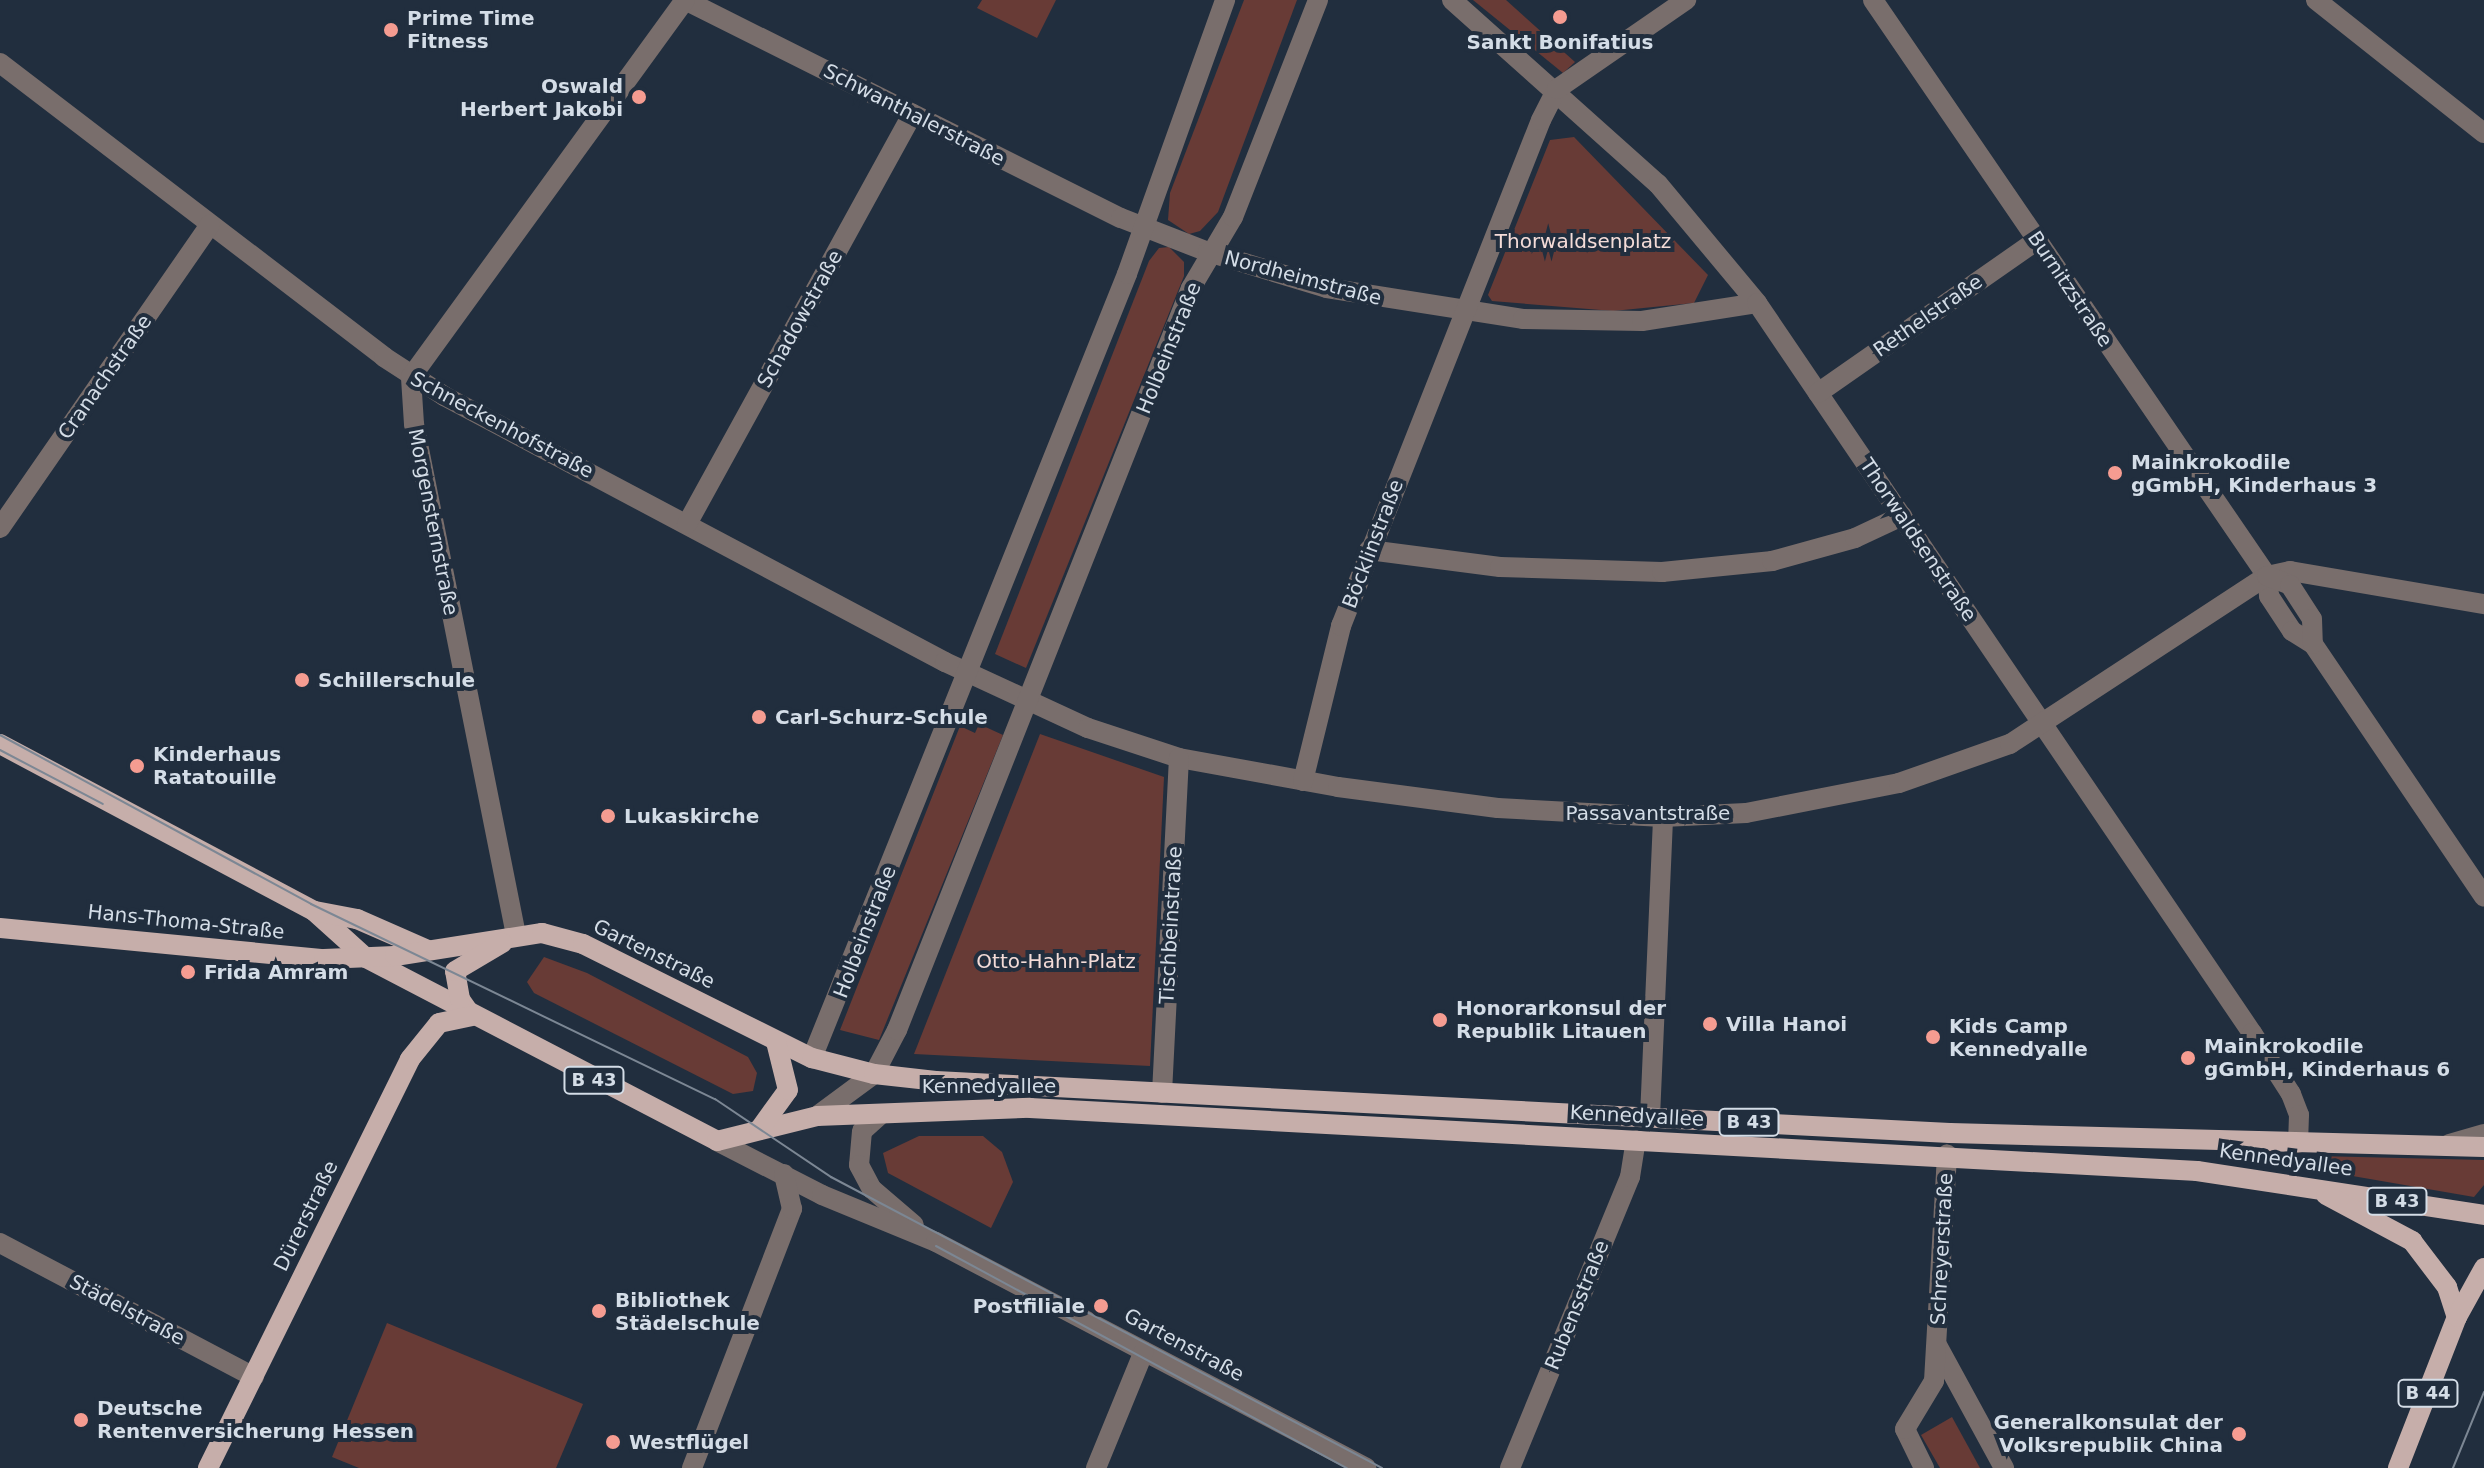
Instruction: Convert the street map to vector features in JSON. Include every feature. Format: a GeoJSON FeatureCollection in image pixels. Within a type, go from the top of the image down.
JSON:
{"type":"FeatureCollection","features":[{"type":"Feature","properties":{"kind":"main road","name":"Gartenstraße"},"geometry":{"type":"LineString","coordinates":[[0,744],[314,911],[366,958],[472,1016],[717,1141]]}},
{"type":"Feature","properties":{"kind":"main road","name":"Gartenstraße"},"geometry":{"type":"LineString","coordinates":[[314,911],[357,919],[432,951],[542,933],[583,944],[812,1058],[874,1074],[936,1081]]}},
{"type":"Feature","properties":{"kind":"main road","name":"Hans-Thoma-Straße"},"geometry":{"type":"LineString","coordinates":[[0,928],[304,958],[366,958],[432,951]]}},
{"type":"Feature","properties":{"kind":"main road"},"geometry":{"type":"LineString","coordinates":[[472,1016],[456,989],[455,971],[516,935]]}},
{"type":"Feature","properties":{"kind":"main road","name":"Dürerstraße"},"geometry":{"type":"LineString","coordinates":[[208,1468],[410,1059],[439,1023],[472,1016]]}},
{"type":"Feature","properties":{"kind":"main road"},"geometry":{"type":"LineString","coordinates":[[753,1131],[788,1090],[776,1042]]}},
{"type":"Feature","properties":{"kind":"main road","name":"Kennedyallee"},"geometry":{"type":"LineString","coordinates":[[936,1081],[1950,1133],[2484,1147]]}},
{"type":"Feature","properties":{"kind":"main road","name":"Kennedyallee"},"geometry":{"type":"LineString","coordinates":[[881,1114],[1030,1108],[1947,1154],[2197,1171],[2484,1215]]}},
{"type":"Feature","properties":{"kind":"main road","name":"B 43"},"geometry":{"type":"LineString","coordinates":[[717,1141],[817,1116],[881,1114]]}},
{"type":"Feature","properties":{"kind":"main road"},"geometry":{"type":"LineString","coordinates":[[2310,1187],[2412,1241],[2447,1287],[2457,1317]]}},
{"type":"Feature","properties":{"kind":"main road","name":"B 44"},"geometry":{"type":"LineString","coordinates":[[2398,1468],[2457,1317],[2484,1268]]}},
{"type":"Feature","properties":{"kind":"street","name":"Schwanthalerstraße"},"geometry":{"type":"LineString","coordinates":[[685,0],[1144,227]]}},
{"type":"Feature","properties":{"kind":"street"},"geometry":{"type":"LineString","coordinates":[[411,377],[685,0]]}},
{"type":"Feature","properties":{"kind":"street","name":"Holbeinstraße"},"geometry":{"type":"LineString","coordinates":[[812,1058],[844,987],[965,670],[1144,227],[1157,180],[1225,0]]}},
{"type":"Feature","properties":{"kind":"street","name":"Holbeinstraße"},"geometry":{"type":"LineString","coordinates":[[874,1074],[1031,702],[1208,252],[1233,217],[1318,0]]}},
{"type":"Feature","properties":{"kind":"street","name":"Thorwaldsenstraße"},"geometry":{"type":"LineString","coordinates":[[1452,0],[1557,89],[1681,208],[1757,303],[2291,1094],[2299,1115],[2298,1143]]}},
{"type":"Feature","properties":{"kind":"street"},"geometry":{"type":"LineString","coordinates":[[1686,0],[1557,89],[1465,314],[1642,321],[1757,303]]}},
{"type":"Feature","properties":{"kind":"street","name":"Burnitzstraße"},"geometry":{"type":"LineString","coordinates":[[1873,0],[2267,576],[2269,596],[2292,631],[2313,644],[2484,897]]}},
{"type":"Feature","properties":{"kind":"street"},"geometry":{"type":"LineString","coordinates":[[2316,0],[2484,133]]}},
{"type":"Feature","properties":{"kind":"street","name":"Schneckenhofstraße"},"geometry":{"type":"LineString","coordinates":[[0,63],[411,377],[965,670]]}},
{"type":"Feature","properties":{"kind":"street","name":"Schadowstraße"},"geometry":{"type":"LineString","coordinates":[[687,524],[912,114]]}},
{"type":"Feature","properties":{"kind":"street","name":"Cranachstraße"},"geometry":{"type":"LineString","coordinates":[[0,528],[210,225]]}},
{"type":"Feature","properties":{"kind":"street","name":"Nordheimstraße"},"geometry":{"type":"LineString","coordinates":[[1144,227],[1208,252],[1327,288],[1465,314]]}},
{"type":"Feature","properties":{"kind":"street","name":"Rethelstraße"},"geometry":{"type":"LineString","coordinates":[[1818,393],[2037,240]]}},
{"type":"Feature","properties":{"kind":"street","name":"Böcklinstraße"},"geometry":{"type":"LineString","coordinates":[[1303,781],[1326,679],[1369,550],[1465,314]]}},
{"type":"Feature","properties":{"kind":"street","name":"Morgensternstraße"},"geometry":{"type":"LineString","coordinates":[[411,377],[414,424],[516,935]]}},
{"type":"Feature","properties":{"kind":"street"},"geometry":{"type":"LineString","coordinates":[[1369,550],[1513,568],[1662,572],[1772,561],[1855,538],[1902,516]]}},
{"type":"Feature","properties":{"kind":"street"},"geometry":{"type":"LineString","coordinates":[[2267,576],[2290,571],[2484,604]]}},
{"type":"Feature","properties":{"kind":"street","name":"Passavantstraße"},"geometry":{"type":"LineString","coordinates":[[1031,702],[1179,758],[1303,781],[1485,806],[1663,817],[1746,813],[1875,789],[1988,753],[2041,725],[2267,576]]}},
{"type":"Feature","properties":{"kind":"street"},"geometry":{"type":"LineString","coordinates":[[965,670],[1031,702]]}},
{"type":"Feature","properties":{"kind":"street","name":"Tischbeinstraße"},"geometry":{"type":"LineString","coordinates":[[1162,1093],[1179,758]]}},
{"type":"Feature","properties":{"kind":"street"},"geometry":{"type":"LineString","coordinates":[[1650,1117],[1663,817]]}},
{"type":"Feature","properties":{"kind":"street"},"geometry":{"type":"LineString","coordinates":[[817,1116],[874,1074]]}},
{"type":"Feature","properties":{"kind":"street","name":"Gartenstraße"},"geometry":{"type":"LineString","coordinates":[[881,1114],[862,1131],[857,1152],[865,1180],[936,1242]]}},
{"type":"Feature","properties":{"kind":"street"},"geometry":{"type":"LineString","coordinates":[[2444,1145],[2484,1134]]}},
{"type":"Feature","properties":{"kind":"street","name":"Rubensstraße"},"geometry":{"type":"LineString","coordinates":[[1510,1468],[1630,1177],[1636,1140]]}},
{"type":"Feature","properties":{"kind":"street","name":"Gartenstraße"},"geometry":{"type":"LineString","coordinates":[[717,1141],[936,1242],[1366,1468]]}},
{"type":"Feature","properties":{"kind":"street","name":"Schreyerstraße"},"geometry":{"type":"LineString","coordinates":[[1924,1468],[1907,1437],[1906,1422],[1931,1390],[1947,1154]]}},
{"type":"Feature","properties":{"kind":"street"},"geometry":{"type":"LineString","coordinates":[[692,1468],[792,1209],[784,1174]]}},
{"type":"Feature","properties":{"kind":"street","name":"Städelstraße"},"geometry":{"type":"LineString","coordinates":[[0,1243],[254,1377]]}},
{"type":"Feature","properties":{"kind":"street","name":"Schreyerstraße"},"geometry":{"type":"LineString","coordinates":[[1936,1344],[2004,1468]]}},
{"type":"Feature","properties":{"kind":"street"},"geometry":{"type":"LineString","coordinates":[[1096,1468],[1144,1351]]}},
{"type":"Feature","properties":{"kind":"green space"},"geometry":{"type":"Polygon","coordinates":[[[982,0],[1056,0],[1037,38],[977,8],[982,0]]]}},
{"type":"Feature","properties":{"kind":"green space"},"geometry":{"type":"Polygon","coordinates":[[[1244,0],[1297,0],[1218,212],[1200,231],[1189,234],[1168,220],[1170,193],[1244,0]]]}},
{"type":"Feature","properties":{"kind":"green space"},"geometry":{"type":"Polygon","coordinates":[[[1473,0],[1506,0],[1575,62],[1563,73],[1473,0]]]}},
{"type":"Feature","properties":{"kind":"green space","name":"Thorwaldsenplatz"},"geometry":{"type":"Polygon","coordinates":[[[1574,137],[1708,275],[1694,303],[1613,311],[1492,301],[1488,295],[1550,140],[1574,137]]]}},
{"type":"Feature","properties":{"kind":"green space"},"geometry":{"type":"Polygon","coordinates":[[[1169,247],[1184,262],[1184,276],[1026,668],[995,654],[1149,261],[1159,248],[1169,247]]]}},
{"type":"Feature","properties":{"kind":"green space"},"geometry":{"type":"Polygon","coordinates":[[[979,724],[1003,735],[879,1040],[840,1030],[960,726],[975,733],[979,724]]]}},
{"type":"Feature","properties":{"kind":"green space","name":"Otto-Hahn-Platz"},"geometry":{"type":"Polygon","coordinates":[[[1040,734],[1164,777],[1150,1066],[914,1054],[1040,734]]]}},
{"type":"Feature","properties":{"kind":"green space"},"geometry":{"type":"Polygon","coordinates":[[[544,957],[587,973],[748,1057],[757,1073],[753,1091],[733,1094],[534,993],[527,982],[544,957]]]}},
{"type":"Feature","properties":{"kind":"green space"},"geometry":{"type":"Polygon","coordinates":[[[919,1136],[983,1136],[1002,1152],[1013,1182],[991,1228],[888,1173],[883,1153],[919,1136]]]}},
{"type":"Feature","properties":{"kind":"green space"},"geometry":{"type":"Polygon","coordinates":[[[2270,1155],[2484,1160],[2484,1185],[2474,1197],[2271,1162],[2270,1155]]]}},
{"type":"Feature","properties":{"kind":"green space"},"geometry":{"type":"Polygon","coordinates":[[[387,1323],[583,1404],[556,1468],[359,1468],[332,1457],[387,1323]]]}},
{"type":"Feature","properties":{"kind":"green space"},"geometry":{"type":"Polygon","coordinates":[[[1952,1417],[1980,1468],[1940,1468],[1921,1435],[1952,1417]]]}},
{"type":"Feature","properties":{"kind":"tram line"},"geometry":{"type":"LineString","coordinates":[[0,735],[311,904],[715,1099],[831,1177],[1382,1468]]}},
{"type":"Feature","properties":{"kind":"tram line"},"geometry":{"type":"LineString","coordinates":[[0,750],[103,804]]}},
{"type":"Feature","properties":{"kind":"tram line"},"geometry":{"type":"LineString","coordinates":[[936,1246],[1347,1468]]}},
{"type":"Feature","properties":{"kind":"tram line"},"geometry":{"type":"LineString","coordinates":[[2453,1468],[2484,1392]]}},
{"type":"Feature","properties":{"kind":"place","name":"Sankt Bonifatius"},"geometry":{"type":"Point","coordinates":[1560,17]}},
{"type":"Feature","properties":{"kind":"place","name":"Prime Time Fitness"},"geometry":{"type":"Point","coordinates":[391,30]}},
{"type":"Feature","properties":{"kind":"place","name":"Oswald Herbert Jakobi"},"geometry":{"type":"Point","coordinates":[639,97]}},
{"type":"Feature","properties":{"kind":"place","name":"Mainkrokodile gGmbH, Kinderhaus 3"},"geometry":{"type":"Point","coordinates":[2115,473]}},
{"type":"Feature","properties":{"kind":"place","name":"Schillerschule"},"geometry":{"type":"Point","coordinates":[302,680]}},
{"type":"Feature","properties":{"kind":"place","name":"Carl-Schurz-Schule"},"geometry":{"type":"Point","coordinates":[759,717]}},
{"type":"Feature","properties":{"kind":"place","name":"Kinderhaus Ratatouille"},"geometry":{"type":"Point","coordinates":[137,766]}},
{"type":"Feature","properties":{"kind":"place","name":"Lukaskirche"},"geometry":{"type":"Point","coordinates":[608,816]}},
{"type":"Feature","properties":{"kind":"place","name":"Frida Amram"},"geometry":{"type":"Point","coordinates":[188,972]}},
{"type":"Feature","properties":{"kind":"place","name":"Honorarkonsul der Republik Litauen"},"geometry":{"type":"Point","coordinates":[1440,1020]}},
{"type":"Feature","properties":{"kind":"place","name":"Villa Hanoi"},"geometry":{"type":"Point","coordinates":[1710,1024]}},
{"type":"Feature","properties":{"kind":"place","name":"Kids Camp Kennedyalle"},"geometry":{"type":"Point","coordinates":[1933,1037]}},
{"type":"Feature","properties":{"kind":"place","name":"Mainkrokodile gGmbH, Kinderhaus 6"},"geometry":{"type":"Point","coordinates":[2188,1058]}},
{"type":"Feature","properties":{"kind":"place","name":"Postfiliale"},"geometry":{"type":"Point","coordinates":[1101,1306]}},
{"type":"Feature","properties":{"kind":"place","name":"Bibliothek Städelschule"},"geometry":{"type":"Point","coordinates":[599,1311]}},
{"type":"Feature","properties":{"kind":"place","name":"Deutsche Rentenversicherung Hessen"},"geometry":{"type":"Point","coordinates":[81,1420]}},
{"type":"Feature","properties":{"kind":"place","name":"Generalkonsulat der Volksrepublik China"},"geometry":{"type":"Point","coordinates":[2239,1434]}},
{"type":"Feature","properties":{"kind":"place","name":"Westflügel"},"geometry":{"type":"Point","coordinates":[613,1442]}}]}
